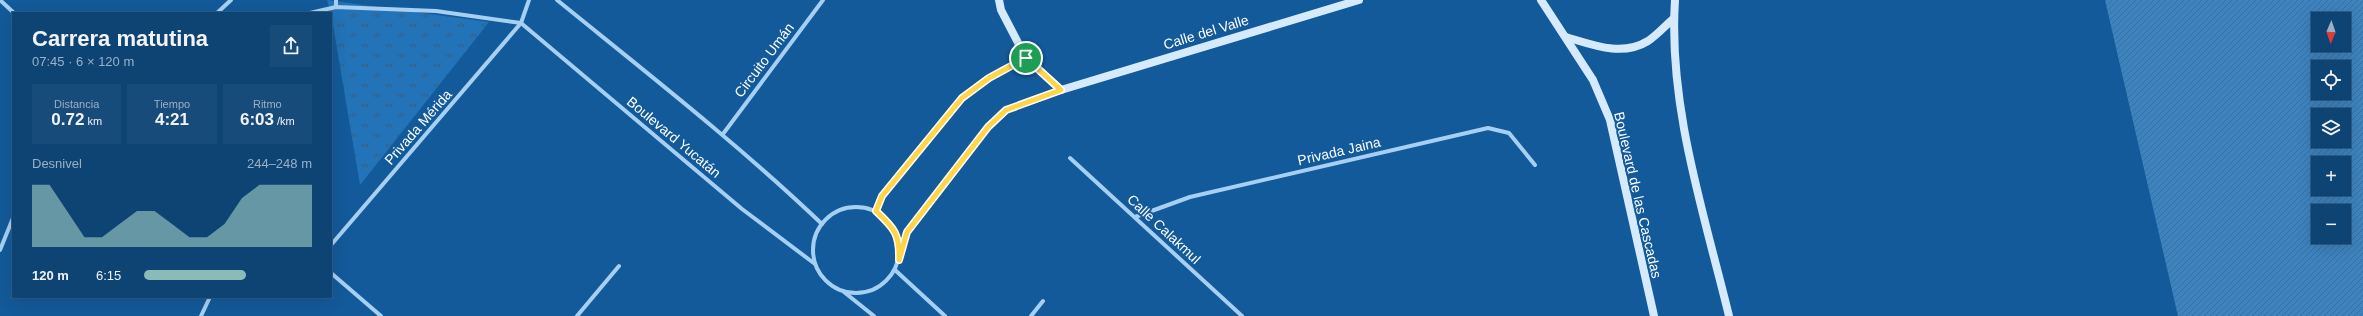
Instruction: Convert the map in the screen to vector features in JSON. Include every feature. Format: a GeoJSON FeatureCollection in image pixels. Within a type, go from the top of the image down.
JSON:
{"type":"FeatureCollection","features":[{"type":"Feature","properties":{"kind":"main road"},"geometry":{"type":"LineString","coordinates":[[999,0],[1001,10],[1026,58],[1061,90]]}},
{"type":"Feature","properties":{"kind":"main road","name":"Calle del Valle"},"geometry":{"type":"LineString","coordinates":[[1061,90],[1359,0]]}},
{"type":"Feature","properties":{"kind":"main road","name":"Boulevard de las Cascadas"},"geometry":{"type":"LineString","coordinates":[[1541,0],[1592,80],[1610,120],[1654,316]]}},
{"type":"Feature","properties":{"kind":"main road"},"geometry":{"type":"LineString","coordinates":[[1675,0],[1674,18],[1681,114],[1729,316]]}},
{"type":"Feature","properties":{"kind":"main road"},"geometry":{"type":"LineString","coordinates":[[1566,37],[1603,48],[1626,49],[1648,41],[1674,18]]}},
{"type":"Feature","properties":{"kind":"street"},"geometry":{"type":"LineString","coordinates":[[0,0],[13,12]]}},
{"type":"Feature","properties":{"kind":"street"},"geometry":{"type":"LineString","coordinates":[[218,12],[231,0]]}},
{"type":"Feature","properties":{"kind":"street"},"geometry":{"type":"LineString","coordinates":[[336,0],[336,7]]}},
{"type":"Feature","properties":{"kind":"street"},"geometry":{"type":"LineString","coordinates":[[314,12],[336,7],[436,11],[521,23],[529,0]]}},
{"type":"Feature","properties":{"kind":"street"},"geometry":{"type":"LineString","coordinates":[[557,0],[723,134],[770,174],[822,224]]}},
{"type":"Feature","properties":{"kind":"street","name":"Circuito Umán"},"geometry":{"type":"LineString","coordinates":[[723,134],[823,0]]}},
{"type":"Feature","properties":{"kind":"street","name":"Privada Mérida"},"geometry":{"type":"LineString","coordinates":[[332,244],[521,23]]}},
{"type":"Feature","properties":{"kind":"street","name":"Boulevard Yucatán"},"geometry":{"type":"LineString","coordinates":[[521,23],[742,209],[815,264]]}},
{"type":"Feature","properties":{"kind":"street"},"geometry":{"type":"LineString","coordinates":[[876,211],[882,196],[962,98],[989,78],[1026,58]]}},
{"type":"Feature","properties":{"kind":"street","name":"Calle del Valle"},"geometry":{"type":"LineString","coordinates":[[899,260],[907,232],[988,127],[1006,110],[1061,90]]}},
{"type":"Feature","properties":{"kind":"street","name":"Privada Jaina"},"geometry":{"type":"LineString","coordinates":[[1135,217],[1190,198],[1488,128],[1509,133],[1535,165]]}},
{"type":"Feature","properties":{"kind":"street","name":"Calle Calakmul"},"geometry":{"type":"LineString","coordinates":[[1070,158],[1242,316]]}},
{"type":"Feature","properties":{"kind":"street"},"geometry":{"type":"LineString","coordinates":[[844,292],[859,293],[873,290],[886,282],[895,270],[899,260],[899,242],[893,226],[876,211],[866,208],[849,207],[834,212],[822,224],[815,236],[812,250],[815,264],[826,281],[844,292],[874,316]]}},
{"type":"Feature","properties":{"kind":"street"},"geometry":{"type":"LineString","coordinates":[[0,250],[12,220]]}},
{"type":"Feature","properties":{"kind":"street"},"geometry":{"type":"LineString","coordinates":[[577,316],[619,266]]}},
{"type":"Feature","properties":{"kind":"street"},"geometry":{"type":"LineString","coordinates":[[895,270],[945,316]]}},
{"type":"Feature","properties":{"kind":"street"},"geometry":{"type":"LineString","coordinates":[[332,274],[381,316]]}},
{"type":"Feature","properties":{"kind":"street"},"geometry":{"type":"LineString","coordinates":[[201,316],[210,298]]}},
{"type":"Feature","properties":{"kind":"street"},"geometry":{"type":"LineString","coordinates":[[1031,316],[1043,301]]}},
{"type":"Feature","properties":{"kind":"green space"},"geometry":{"type":"Polygon","coordinates":[[[327,0],[489,22],[360,185],[332,12],[331,12],[327,0]]]}},
{"type":"Feature","properties":{"kind":"building"},"geometry":{"type":"Polygon","coordinates":[[[2105,0],[2363,0],[2363,316],[2178,316],[2105,0]]]}},
{"type":"Feature","properties":{"kind":"route"},"geometry":{"type":"LineString","coordinates":[[1026,58],[1061,90],[1006,110],[988,127],[907,232],[899,260],[899,242],[893,226],[876,211],[882,196],[962,98],[989,78],[1026,58]]}}]}
